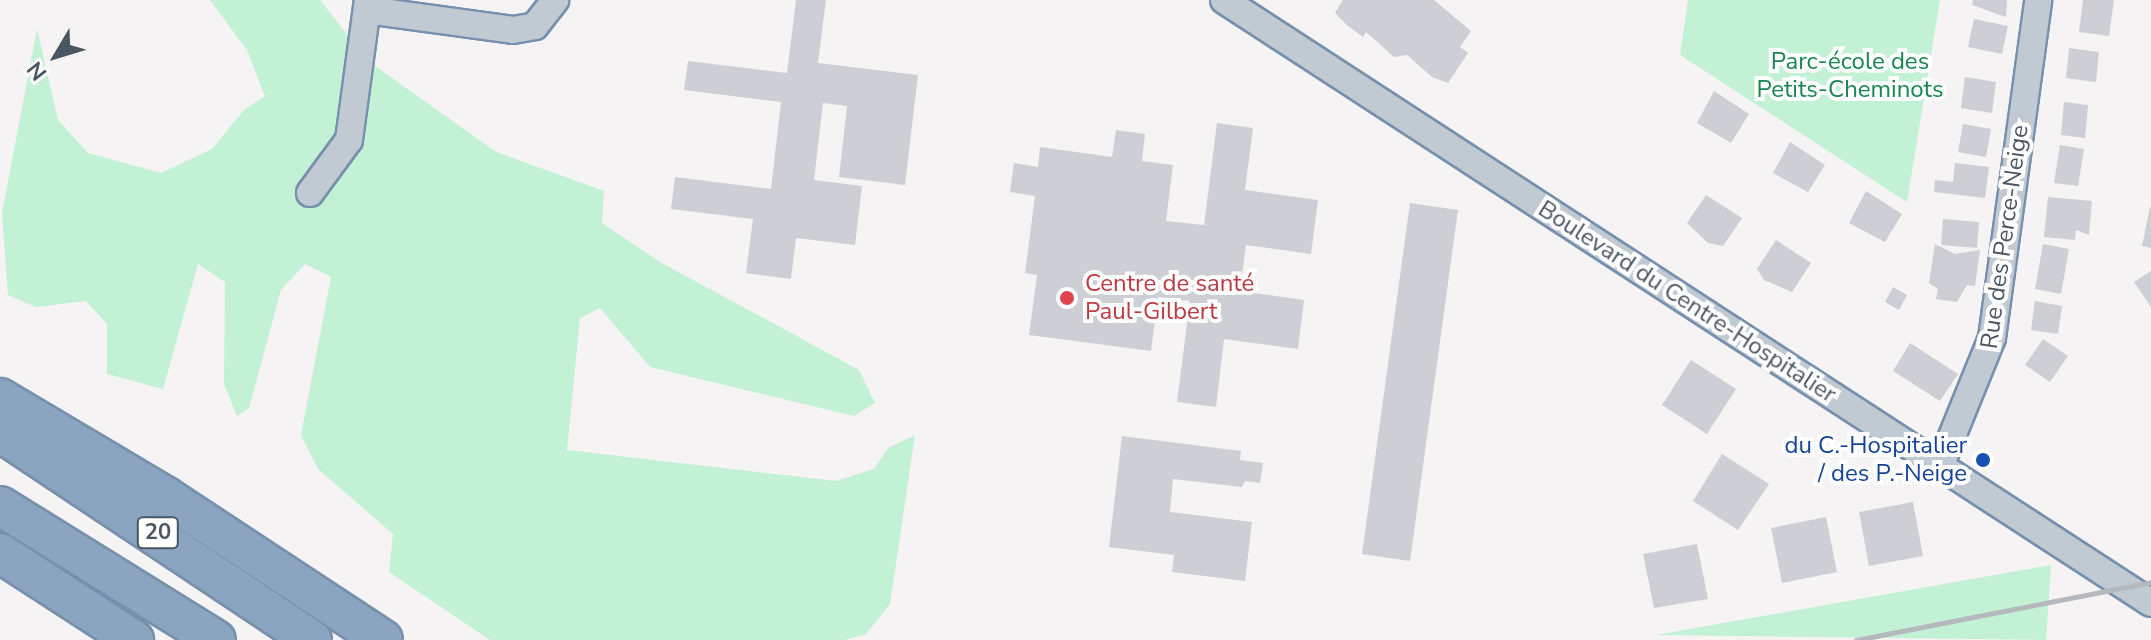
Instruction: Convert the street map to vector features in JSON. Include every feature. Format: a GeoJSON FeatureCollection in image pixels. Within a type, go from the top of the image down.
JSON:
{"type":"FeatureCollection","features":[{"type":"Feature","properties":{"kind":"highway"},"geometry":{"type":"LineString","coordinates":[[0,398],[165,496],[383,640]]}},
{"type":"Feature","properties":{"kind":"highway","name":"20"},"geometry":{"type":"LineString","coordinates":[[0,432],[312,640]]}},
{"type":"Feature","properties":{"kind":"highway","name":"20"},"geometry":{"type":"LineString","coordinates":[[0,506],[216,640]]}},
{"type":"Feature","properties":{"kind":"highway"},"geometry":{"type":"LineString","coordinates":[[0,553],[134,640]]}},
{"type":"Feature","properties":{"kind":"street"},"geometry":{"type":"LineString","coordinates":[[310,193],[349,140],[368,5],[513,30],[535,26],[555,0]]}},
{"type":"Feature","properties":{"kind":"street","name":"Boulevard du Centre-Hospitalier"},"geometry":{"type":"LineString","coordinates":[[1224,0],[1261,11],[1940,466],[2151,603]]}},
{"type":"Feature","properties":{"kind":"street","name":"Rue des Perce-Neige"},"geometry":{"type":"LineString","coordinates":[[1940,466],[1992,338],[2038,0]]}},
{"type":"Feature","properties":{"kind":"green space"},"geometry":{"type":"Polygon","coordinates":[[[210,0],[320,0],[367,60],[496,152],[604,191],[602,223],[660,262],[859,370],[875,403],[854,416],[650,367],[600,308],[580,318],[567,450],[836,481],[874,469],[888,448],[915,435],[890,604],[866,634],[845,640],[490,640],[389,572],[393,534],[318,469],[301,435],[331,277],[305,264],[281,290],[249,408],[237,416],[224,384],[225,282],[198,264],[163,389],[107,374],[107,324],[86,301],[36,307],[8,295],[2,213],[37,29],[58,120],[88,153],[161,173],[212,149],[244,110],[265,96],[247,50],[210,0]]]}},
{"type":"Feature","properties":{"kind":"green space","name":"Parc-école des Petits-Cheminots"},"geometry":{"type":"Polygon","coordinates":[[[1688,0],[1940,0],[1907,202],[1680,55],[1688,0]]]}},
{"type":"Feature","properties":{"kind":"green space"},"geometry":{"type":"Polygon","coordinates":[[[2051,565],[2046,640],[1656,635],[2051,565]]]}},
{"type":"Feature","properties":{"kind":"building"},"geometry":{"type":"Polygon","coordinates":[[[796,0],[826,0],[818,63],[918,75],[905,185],[839,177],[847,106],[823,103],[814,180],[862,186],[855,245],[796,238],[791,279],[746,273],[753,219],[671,209],[675,177],[771,189],[781,102],[684,90],[688,61],[787,73],[796,0]]]}},
{"type":"Feature","properties":{"kind":"building"},"geometry":{"type":"Polygon","coordinates":[[[1343,0],[1434,0],[1471,31],[1460,47],[1468,53],[1448,83],[1432,77],[1407,55],[1394,57],[1366,32],[1363,37],[1348,26],[1335,13],[1343,0]]]}},
{"type":"Feature","properties":{"kind":"building"},"geometry":{"type":"Polygon","coordinates":[[[1973,0],[2007,0],[2006,17],[1972,5],[1973,0]]]}},
{"type":"Feature","properties":{"kind":"building"},"geometry":{"type":"Polygon","coordinates":[[[2083,0],[2114,0],[2109,36],[2079,32],[2083,0]]]}},
{"type":"Feature","properties":{"kind":"building"},"geometry":{"type":"Polygon","coordinates":[[[1974,19],[2008,26],[2002,54],[1968,47],[1974,19]]]}},
{"type":"Feature","properties":{"kind":"building"},"geometry":{"type":"Polygon","coordinates":[[[2069,48],[2099,52],[2096,82],[2066,78],[2069,48]]]}},
{"type":"Feature","properties":{"kind":"building"},"geometry":{"type":"Polygon","coordinates":[[[1965,77],[1996,82],[1992,113],[1961,108],[1965,77]]]}},
{"type":"Feature","properties":{"kind":"building"},"geometry":{"type":"Polygon","coordinates":[[[1714,91],[1749,114],[1731,143],[1697,123],[1714,91]]]}},
{"type":"Feature","properties":{"kind":"building"},"geometry":{"type":"Polygon","coordinates":[[[2064,102],[2088,105],[2085,138],[2061,135],[2064,102]]]}},
{"type":"Feature","properties":{"kind":"building"},"geometry":{"type":"Polygon","coordinates":[[[1217,123],[1253,128],[1245,190],[1318,200],[1311,254],[1246,245],[1240,291],[1304,300],[1298,349],[1224,339],[1216,407],[1177,402],[1190,301],[1158,297],[1151,351],[1029,335],[1037,275],[1025,273],[1035,196],[1010,192],[1014,163],[1038,167],[1040,147],[1112,157],[1116,130],[1145,134],[1142,161],[1173,165],[1166,221],[1204,225],[1217,123]]]}},
{"type":"Feature","properties":{"kind":"building"},"geometry":{"type":"Polygon","coordinates":[[[1963,124],[1991,129],[1986,157],[1958,152],[1963,124]]]}},
{"type":"Feature","properties":{"kind":"building"},"geometry":{"type":"Polygon","coordinates":[[[1790,142],[1825,165],[1808,192],[1773,173],[1790,142]]]}},
{"type":"Feature","properties":{"kind":"building"},"geometry":{"type":"Polygon","coordinates":[[[2060,145],[2084,149],[2078,186],[2054,183],[2060,145]]]}},
{"type":"Feature","properties":{"kind":"building"},"geometry":{"type":"Polygon","coordinates":[[[1955,163],[1989,167],[1985,198],[1934,192],[1935,180],[1953,182],[1955,163]]]}},
{"type":"Feature","properties":{"kind":"building"},"geometry":{"type":"Polygon","coordinates":[[[1866,191],[1902,214],[1885,242],[1849,223],[1866,191]]]}},
{"type":"Feature","properties":{"kind":"building"},"geometry":{"type":"Polygon","coordinates":[[[1706,195],[1742,218],[1723,246],[1708,243],[1687,223],[1706,195]]]}},
{"type":"Feature","properties":{"kind":"building"},"geometry":{"type":"Polygon","coordinates":[[[2048,197],[2092,201],[2089,235],[2076,230],[2075,240],[2044,237],[2048,197]]]}},
{"type":"Feature","properties":{"kind":"building"},"geometry":{"type":"Polygon","coordinates":[[[1410,203],[1458,210],[1410,561],[1362,554],[1410,203]]]}},
{"type":"Feature","properties":{"kind":"building"},"geometry":{"type":"Polygon","coordinates":[[[2151,208],[2151,248],[2142,246],[2151,208]]]}},
{"type":"Feature","properties":{"kind":"building"},"geometry":{"type":"Polygon","coordinates":[[[1943,219],[1979,222],[1977,248],[1941,245],[1943,219]]]}},
{"type":"Feature","properties":{"kind":"building"},"geometry":{"type":"Polygon","coordinates":[[[1776,240],[1811,263],[1792,292],[1764,280],[1757,269],[1776,240]]]}},
{"type":"Feature","properties":{"kind":"building"},"geometry":{"type":"Polygon","coordinates":[[[1935,244],[1955,254],[1980,250],[1975,286],[1967,285],[1957,302],[1936,299],[1938,289],[1929,283],[1935,244]]]}},
{"type":"Feature","properties":{"kind":"building"},"geometry":{"type":"Polygon","coordinates":[[[2043,244],[2069,249],[2061,294],[2035,289],[2043,244]]]}},
{"type":"Feature","properties":{"kind":"building"},"geometry":{"type":"Polygon","coordinates":[[[2151,271],[2151,307],[2134,282],[2151,271]]]}},
{"type":"Feature","properties":{"kind":"building"},"geometry":{"type":"Polygon","coordinates":[[[1893,287],[1907,295],[1899,310],[1885,302],[1893,287]]]}},
{"type":"Feature","properties":{"kind":"building"},"geometry":{"type":"Polygon","coordinates":[[[2035,301],[2062,306],[2058,334],[2031,330],[2035,301]]]}},
{"type":"Feature","properties":{"kind":"building"},"geometry":{"type":"Polygon","coordinates":[[[2043,339],[2068,356],[2050,382],[2025,365],[2043,339]]]}},
{"type":"Feature","properties":{"kind":"building"},"geometry":{"type":"Polygon","coordinates":[[[1910,343],[1958,374],[1940,401],[1893,371],[1910,343]]]}},
{"type":"Feature","properties":{"kind":"building"},"geometry":{"type":"Polygon","coordinates":[[[1691,360],[1736,389],[1707,434],[1662,405],[1691,360]]]}},
{"type":"Feature","properties":{"kind":"building"},"geometry":{"type":"Polygon","coordinates":[[[1122,436],[1241,451],[1240,460],[1263,463],[1260,483],[1245,481],[1242,487],[1173,479],[1170,512],[1252,522],[1245,581],[1172,572],[1174,555],[1109,547],[1122,436]]]}},
{"type":"Feature","properties":{"kind":"building"},"geometry":{"type":"Polygon","coordinates":[[[1722,454],[1769,484],[1738,530],[1693,501],[1722,454]]]}},
{"type":"Feature","properties":{"kind":"building"},"geometry":{"type":"Polygon","coordinates":[[[1913,502],[1923,556],[1869,566],[1859,512],[1913,502]]]}},
{"type":"Feature","properties":{"kind":"building"},"geometry":{"type":"Polygon","coordinates":[[[1826,517],[1837,572],[1782,583],[1771,528],[1826,517]]]}},
{"type":"Feature","properties":{"kind":"building"},"geometry":{"type":"Polygon","coordinates":[[[1697,544],[1708,599],[1654,608],[1643,554],[1697,544]]]}},
{"type":"Feature","properties":{"kind":"railway"},"geometry":{"type":"LineString","coordinates":[[1856,640],[2151,582]]}},
{"type":"Feature","properties":{"kind":"place","name":"Centre de santé Paul-Gilbert"},"geometry":{"type":"Point","coordinates":[1067,298]}},
{"type":"Feature","properties":{"kind":"place","name":"du C.-Hospitalier / des P.-Neige"},"geometry":{"type":"Point","coordinates":[1983,460]}}]}
